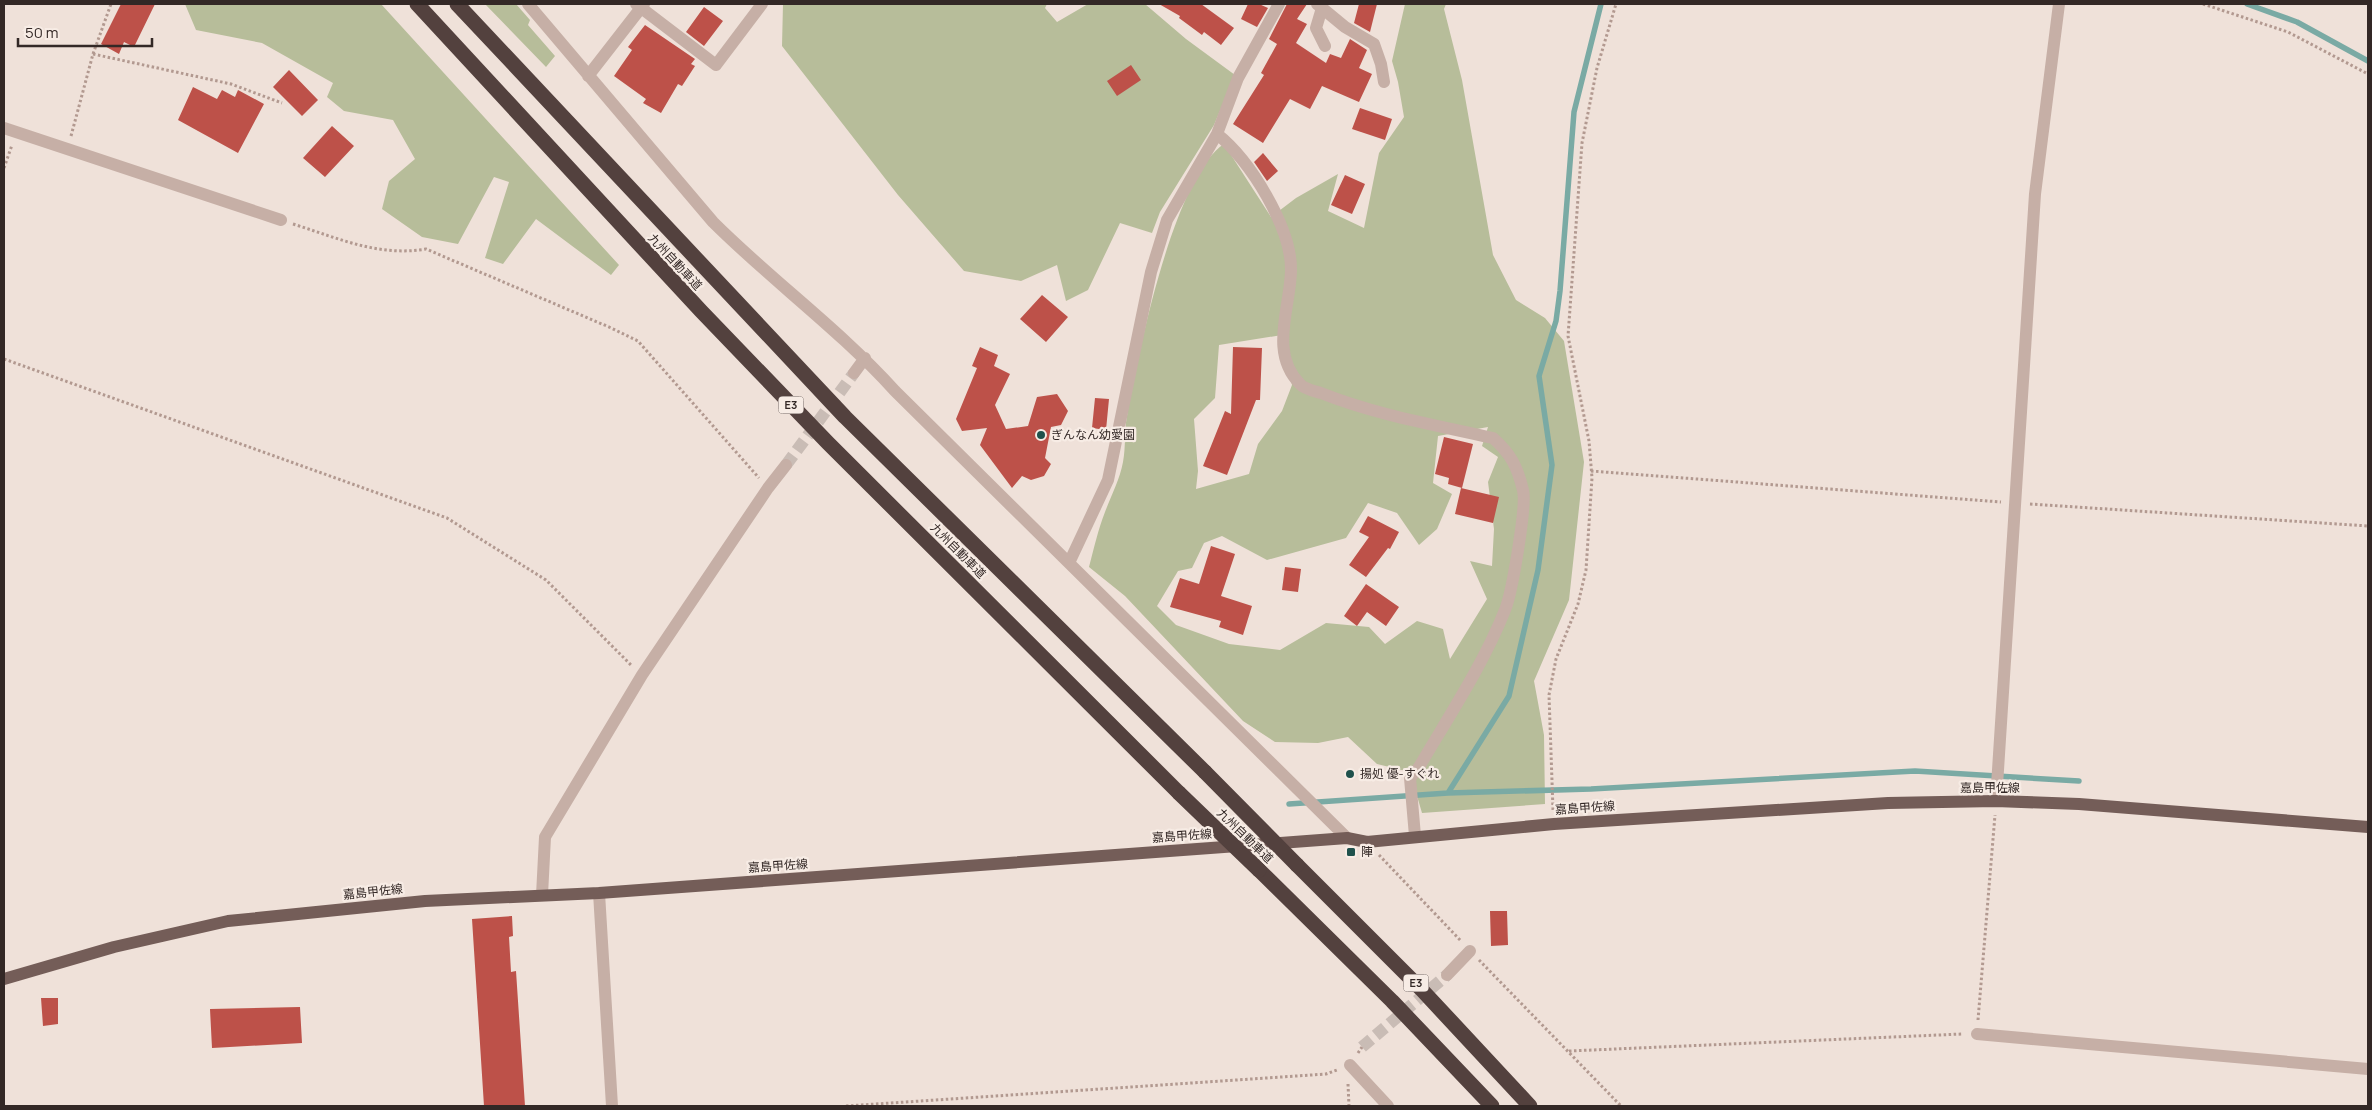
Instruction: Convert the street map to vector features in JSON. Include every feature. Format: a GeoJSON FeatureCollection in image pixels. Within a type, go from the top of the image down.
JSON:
{"type":"FeatureCollection","features":[{"type":"Feature","properties":{"kind":"highway","name":"九州自動車道"},"geometry":{"type":"LineString","coordinates":[[416,4],[707,318],[828,443],[1179,793],[1260,870],[1392,1001],[1492,1106]]}},
{"type":"Feature","properties":{"kind":"highway","name":"九州自動車道"},"geometry":{"type":"LineString","coordinates":[[457,4],[845,417],[1205,772],[1422,990],[1530,1106]]}},
{"type":"Feature","properties":{"kind":"main road","name":"嘉島甲佐線"},"geometry":{"type":"LineString","coordinates":[[4,978],[114,947],[228,921],[425,901],[599,893],[1347,838],[1367,842],[1554,824],[1888,803],[1996,801],[2078,804],[2368,827]]}},
{"type":"Feature","properties":{"kind":"street"},"geometry":{"type":"LineString","coordinates":[[528,4],[713,222],[745,254],[865,358],[895,391],[1347,838]]}},
{"type":"Feature","properties":{"kind":"street"},"geometry":{"type":"LineString","coordinates":[[588,76],[640,5],[716,65],[762,4]]}},
{"type":"Feature","properties":{"kind":"street"},"geometry":{"type":"LineString","coordinates":[[1069,563],[1108,480],[1151,272],[1167,220],[1217,134],[1238,78],[1279,4]]}},
{"type":"Feature","properties":{"kind":"street"},"geometry":{"type":"LineString","coordinates":[[1996,801],[2035,194],[2059,4]]}},
{"type":"Feature","properties":{"kind":"street"},"geometry":{"type":"LineString","coordinates":[[1320,6],[1316,28],[1325,46]]}},
{"type":"Feature","properties":{"kind":"street"},"geometry":{"type":"LineString","coordinates":[[1320,6],[1344,27],[1374,44],[1381,64],[1384,82]]}},
{"type":"Feature","properties":{"kind":"street"},"geometry":{"type":"LineString","coordinates":[[4,128],[281,220]]}},
{"type":"Feature","properties":{"kind":"street"},"geometry":{"type":"LineString","coordinates":[[1217,134],[1232,146],[1262,188],[1282,225],[1291,270],[1282,335],[1287,364],[1301,385],[1358,407],[1494,438],[1510,452],[1524,491],[1519,543],[1506,609],[1477,668],[1419,767],[1410,778],[1415,836]]}},
{"type":"Feature","properties":{"kind":"street"},"geometry":{"type":"LineString","coordinates":[[854,373],[865,358]]}},
{"type":"Feature","properties":{"kind":"street"},"geometry":{"type":"LineString","coordinates":[[542,895],[545,837],[642,675],[768,488],[786,465]]}},
{"type":"Feature","properties":{"kind":"street"},"geometry":{"type":"LineString","coordinates":[[599,893],[612,1106]]}},
{"type":"Feature","properties":{"kind":"street"},"geometry":{"type":"LineString","coordinates":[[1448,975],[1470,951]]}},
{"type":"Feature","properties":{"kind":"street"},"geometry":{"type":"LineString","coordinates":[[1977,1034],[2368,1069]]}},
{"type":"Feature","properties":{"kind":"street"},"geometry":{"type":"LineString","coordinates":[[1350,1065],[1388,1106]]}},
{"type":"Feature","properties":{"kind":"path"},"geometry":{"type":"LineString","coordinates":[[67,149],[93,54],[111,4]]}},
{"type":"Feature","properties":{"kind":"path"},"geometry":{"type":"LineString","coordinates":[[1553,808],[1549,695],[1556,659],[1578,604],[1586,570],[1591,471],[1589,441],[1568,336],[1582,143],[1597,68],[1616,4]]}},
{"type":"Feature","properties":{"kind":"path"},"geometry":{"type":"LineString","coordinates":[[2203,4],[2282,29],[2368,74]]}},
{"type":"Feature","properties":{"kind":"path"},"geometry":{"type":"LineString","coordinates":[[93,54],[231,84],[282,103]]}},
{"type":"Feature","properties":{"kind":"path"},"geometry":{"type":"LineString","coordinates":[[4,168],[17,132]]}},
{"type":"Feature","properties":{"kind":"path"},"geometry":{"type":"LineString","coordinates":[[281,220],[375,250],[405,253],[426,249],[638,341],[768,488]]}},
{"type":"Feature","properties":{"kind":"path"},"geometry":{"type":"LineString","coordinates":[[4,359],[447,518],[546,580],[642,675]]}},
{"type":"Feature","properties":{"kind":"path"},"geometry":{"type":"LineString","coordinates":[[1591,471],[2015,503],[2368,526]]}},
{"type":"Feature","properties":{"kind":"path"},"geometry":{"type":"LineString","coordinates":[[1569,1051],[1977,1034],[1996,801]]}},
{"type":"Feature","properties":{"kind":"path"},"geometry":{"type":"LineString","coordinates":[[1367,842],[1621,1106]]}},
{"type":"Feature","properties":{"kind":"path"},"geometry":{"type":"LineString","coordinates":[[846,1106],[1326,1074],[1350,1065]]}},
{"type":"Feature","properties":{"kind":"green space"},"geometry":{"type":"Polygon","coordinates":[[[185,4],[381,4],[619,265],[611,275],[536,219],[503,264],[485,258],[509,182],[494,177],[458,244],[422,237],[382,209],[389,181],[415,159],[393,120],[344,111],[327,97],[333,83],[262,43],[196,30],[185,4]]]}},
{"type":"Feature","properties":{"kind":"green space"},"geometry":{"type":"Polygon","coordinates":[[[485,4],[516,4],[530,20],[528,25],[555,56],[546,67],[485,4]]]}},
{"type":"Feature","properties":{"kind":"green space"},"geometry":{"type":"Polygon","coordinates":[[[783,4],[1047,4],[1045,8],[1057,22],[1088,4],[1145,4],[1186,39],[1235,75],[1214,125],[1160,212],[1152,233],[1120,223],[1088,290],[1066,301],[1057,265],[1021,281],[964,271],[898,195],[782,46],[783,4]]]}},
{"type":"Feature","properties":{"kind":"green space"},"geometry":{"type":"Polygon","coordinates":[[[1405,4],[1446,4],[1444,9],[1462,80],[1493,255],[1516,300],[1545,318],[1564,341],[1584,462],[1569,600],[1534,681],[1544,735],[1545,804],[1422,813],[1410,772],[1377,764],[1348,737],[1318,743],[1275,742],[1243,721],[1125,596],[1089,567],[1100,526],[1122,468],[1126,422],[1132,389],[1160,270],[1189,192],[1206,162],[1224,144],[1271,217],[1296,198],[1338,174],[1328,211],[1364,228],[1379,153],[1404,117],[1392,61],[1405,4]],[[1282,335],[1219,345],[1215,398],[1194,419],[1198,471],[1196,489],[1249,474],[1258,444],[1282,411],[1292,385],[1282,335]],[[1488,427],[1438,436],[1433,483],[1452,494],[1437,529],[1419,545],[1397,513],[1368,503],[1346,538],[1267,560],[1222,536],[1204,543],[1192,568],[1178,571],[1157,606],[1176,625],[1229,644],[1280,650],[1326,623],[1369,627],[1385,644],[1417,621],[1443,629],[1450,659],[1487,599],[1470,561],[1492,566],[1494,529],[1488,482],[1498,457],[1482,446],[1488,427]]]}},
{"type":"Feature","properties":{"kind":"building"},"geometry":{"type":"Polygon","coordinates":[[[121,4],[155,4],[134,47],[124,42],[119,54],[101,44],[121,4]]]}},
{"type":"Feature","properties":{"kind":"building"},"geometry":{"type":"Polygon","coordinates":[[[1159,4],[1201,4],[1234,28],[1221,45],[1204,32],[1202,35],[1179,18],[1180,16],[1159,4]]]}},
{"type":"Feature","properties":{"kind":"building"},"geometry":{"type":"Polygon","coordinates":[[[1248,4],[1259,4],[1268,8],[1257,27],[1241,19],[1248,4]]]}},
{"type":"Feature","properties":{"kind":"building"},"geometry":{"type":"Polygon","coordinates":[[[1287,4],[1307,4],[1297,19],[1307,24],[1296,43],[1326,63],[1330,54],[1341,58],[1350,39],[1367,50],[1359,68],[1372,74],[1359,102],[1322,86],[1310,109],[1290,99],[1263,143],[1233,124],[1264,75],[1261,73],[1277,44],[1269,39],[1287,4]]]}},
{"type":"Feature","properties":{"kind":"building"},"geometry":{"type":"Polygon","coordinates":[[[1359,4],[1377,4],[1370,32],[1354,23],[1359,4]]]}},
{"type":"Feature","properties":{"kind":"building"},"geometry":{"type":"Polygon","coordinates":[[[704,7],[723,21],[704,46],[686,32],[704,7]]]}},
{"type":"Feature","properties":{"kind":"building"},"geometry":{"type":"Polygon","coordinates":[[[645,25],[695,59],[691,64],[695,66],[682,86],[678,84],[661,113],[643,103],[646,99],[614,76],[632,50],[628,47],[645,25]]]}},
{"type":"Feature","properties":{"kind":"building"},"geometry":{"type":"Polygon","coordinates":[[[1131,65],[1141,80],[1117,96],[1107,81],[1131,65]]]}},
{"type":"Feature","properties":{"kind":"building"},"geometry":{"type":"Polygon","coordinates":[[[289,70],[318,100],[302,116],[273,87],[289,70]]]}},
{"type":"Feature","properties":{"kind":"building"},"geometry":{"type":"Polygon","coordinates":[[[193,87],[217,99],[222,90],[235,97],[238,90],[264,104],[238,153],[178,120],[193,87]]]}},
{"type":"Feature","properties":{"kind":"building"},"geometry":{"type":"Polygon","coordinates":[[[1360,108],[1392,119],[1385,140],[1352,129],[1360,108]]]}},
{"type":"Feature","properties":{"kind":"building"},"geometry":{"type":"Polygon","coordinates":[[[332,126],[354,146],[325,177],[303,158],[332,126]]]}},
{"type":"Feature","properties":{"kind":"building"},"geometry":{"type":"Polygon","coordinates":[[[1263,153],[1278,171],[1267,181],[1254,162],[1263,153]]]}},
{"type":"Feature","properties":{"kind":"building"},"geometry":{"type":"Polygon","coordinates":[[[1345,175],[1365,184],[1352,214],[1331,205],[1345,175]]]}},
{"type":"Feature","properties":{"kind":"building"},"geometry":{"type":"Polygon","coordinates":[[[1042,295],[1068,317],[1046,342],[1020,319],[1042,295]]]}},
{"type":"Feature","properties":{"kind":"building"},"geometry":{"type":"Polygon","coordinates":[[[980,347],[998,355],[994,366],[1010,374],[995,405],[1006,429],[1028,426],[1037,397],[1057,394],[1068,411],[1061,425],[1051,427],[1045,458],[1051,464],[1044,476],[1031,480],[1022,476],[1012,488],[980,445],[987,428],[962,431],[956,419],[977,368],[972,366],[980,347]]]}},
{"type":"Feature","properties":{"kind":"building"},"geometry":{"type":"Polygon","coordinates":[[[1233,347],[1262,348],[1260,400],[1256,400],[1227,475],[1203,466],[1225,411],[1231,414],[1233,347]]]}},
{"type":"Feature","properties":{"kind":"building"},"geometry":{"type":"Polygon","coordinates":[[[1095,398],[1109,399],[1106,430],[1092,428],[1095,398]]]}},
{"type":"Feature","properties":{"kind":"building"},"geometry":{"type":"Polygon","coordinates":[[[1444,437],[1473,444],[1462,488],[1448,484],[1449,478],[1435,474],[1444,437]]]}},
{"type":"Feature","properties":{"kind":"building"},"geometry":{"type":"Polygon","coordinates":[[[1461,488],[1499,497],[1493,523],[1455,514],[1461,488]]]}},
{"type":"Feature","properties":{"kind":"building"},"geometry":{"type":"Polygon","coordinates":[[[1368,516],[1399,532],[1390,549],[1388,548],[1366,577],[1349,565],[1369,537],[1359,532],[1368,516]]]}},
{"type":"Feature","properties":{"kind":"building"},"geometry":{"type":"Polygon","coordinates":[[[1211,546],[1235,554],[1221,596],[1252,606],[1243,635],[1219,627],[1221,621],[1170,607],[1180,578],[1199,584],[1211,546]]]}},
{"type":"Feature","properties":{"kind":"building"},"geometry":{"type":"Polygon","coordinates":[[[1285,567],[1301,569],[1298,592],[1282,590],[1285,567]]]}},
{"type":"Feature","properties":{"kind":"building"},"geometry":{"type":"Polygon","coordinates":[[[1366,584],[1399,607],[1386,626],[1367,612],[1357,626],[1344,616],[1366,584]]]}},
{"type":"Feature","properties":{"kind":"building"},"geometry":{"type":"Polygon","coordinates":[[[1490,911],[1507,911],[1508,945],[1491,946],[1490,911]]]}},
{"type":"Feature","properties":{"kind":"building"},"geometry":{"type":"Polygon","coordinates":[[[512,916],[513,936],[509,937],[511,972],[516,971],[525,1106],[484,1106],[472,919],[512,916]]]}},
{"type":"Feature","properties":{"kind":"building"},"geometry":{"type":"Polygon","coordinates":[[[41,998],[58,998],[58,1024],[43,1026],[41,998]]]}},
{"type":"Feature","properties":{"kind":"building"},"geometry":{"type":"Polygon","coordinates":[[[300,1007],[302,1043],[212,1048],[210,1009],[300,1007]]]}},
{"type":"Feature","properties":{"kind":"waterway"},"geometry":{"type":"LineString","coordinates":[[1289,804],[1448,793],[1509,696],[1538,570],[1552,465],[1539,376],[1556,321],[1560,291],[1574,112],[1601,4]]}},
{"type":"Feature","properties":{"kind":"waterway"},"geometry":{"type":"LineString","coordinates":[[2247,4],[2297,22],[2368,61]]}},
{"type":"Feature","properties":{"kind":"waterway"},"geometry":{"type":"LineString","coordinates":[[1448,793],[1591,789],[1915,771],[2079,781]]}},
{"type":"Feature","properties":{"kind":"tunnel"},"geometry":{"type":"LineString","coordinates":[[786,465],[854,373]]}},
{"type":"Feature","properties":{"kind":"tunnel"},"geometry":{"type":"LineString","coordinates":[[1362,1047],[1447,975]]}},
{"type":"Feature","properties":{"kind":"place","name":"ぎんなん幼愛園"},"geometry":{"type":"Point","coordinates":[1041,435]}},
{"type":"Feature","properties":{"kind":"place","name":"揚処 優-すぐれ"},"geometry":{"type":"Point","coordinates":[1350,774]}},
{"type":"Feature","properties":{"kind":"place","name":"陣"},"geometry":{"type":"Point","coordinates":[1351,852]}}]}
